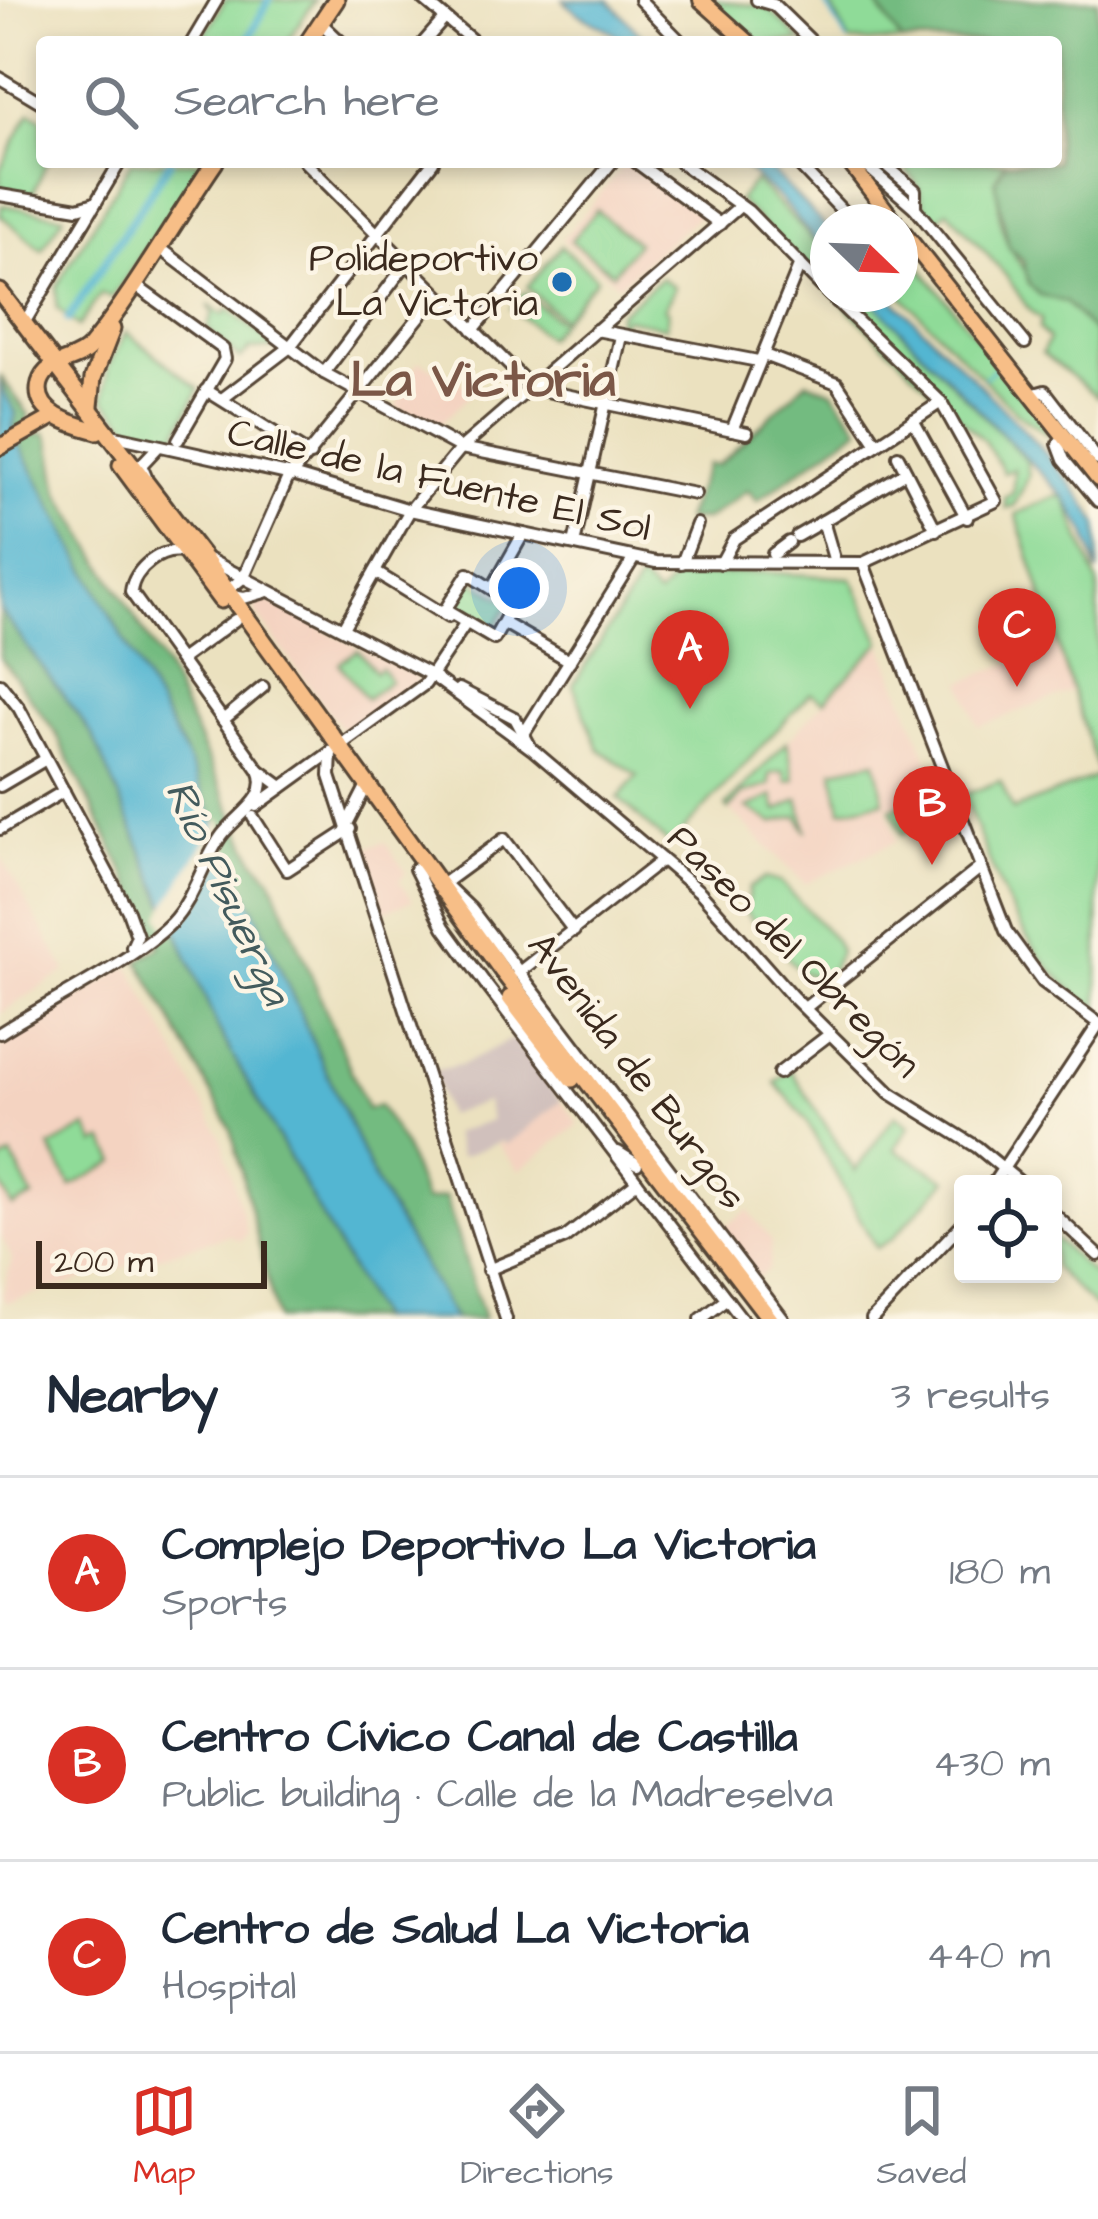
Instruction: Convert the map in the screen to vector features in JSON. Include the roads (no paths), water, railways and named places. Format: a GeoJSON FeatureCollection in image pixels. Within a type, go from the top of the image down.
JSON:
{"type":"FeatureCollection","features":[{"type":"Feature","properties":{"kind":"highway"},"geometry":{"type":"LineString","coordinates":[[301,36],[325,0]]}},
{"type":"Feature","properties":{"kind":"highway"},"geometry":{"type":"LineString","coordinates":[[312,36],[336,0]]}},
{"type":"Feature","properties":{"kind":"highway"},"geometry":{"type":"LineString","coordinates":[[105,431],[59,417],[40,395],[55,366],[90,347],[211,168]]}},
{"type":"Feature","properties":{"kind":"highway"},"geometry":{"type":"LineString","coordinates":[[59,417],[87,410],[106,341],[221,168]]}},
{"type":"Feature","properties":{"kind":"highway"},"geometry":{"type":"LineString","coordinates":[[0,292],[26,320],[55,366]]}},
{"type":"Feature","properties":{"kind":"highway"},"geometry":{"type":"LineString","coordinates":[[0,307],[55,366]]}},
{"type":"Feature","properties":{"kind":"highway","name":"Avenida de Burgos"},"geometry":{"type":"LineString","coordinates":[[55,366],[232,602],[335,749],[355,798],[430,875],[510,972],[563,1059]]}},
{"type":"Feature","properties":{"kind":"highway","name":"Avenida de Burgos"},"geometry":{"type":"LineString","coordinates":[[152,499],[165,525],[194,554]]}},
{"type":"Feature","properties":{"kind":"highway","name":"Avenida de Burgos"},"geometry":{"type":"LineString","coordinates":[[430,875],[582,1084],[770,1319]]}},
{"type":"Feature","properties":{"kind":"highway","name":"Avenida de Burgos"},"geometry":{"type":"LineString","coordinates":[[582,1084],[637,1173],[757,1319]]}},
{"type":"Feature","properties":{"kind":"main road"},"geometry":{"type":"LineString","coordinates":[[701,0],[741,36]]}},
{"type":"Feature","properties":{"kind":"main road"},"geometry":{"type":"LineString","coordinates":[[854,168],[882,204]]}},
{"type":"Feature","properties":{"kind":"main road"},"geometry":{"type":"LineString","coordinates":[[918,251],[1097,472]]}},
{"type":"Feature","properties":{"kind":"main road"},"geometry":{"type":"LineString","coordinates":[[0,448],[59,417]]}},
{"type":"Feature","properties":{"kind":"street"},"geometry":{"type":"LineString","coordinates":[[196,36],[217,0]]}},
{"type":"Feature","properties":{"kind":"street"},"geometry":{"type":"LineString","coordinates":[[424,0],[466,36]]}},
{"type":"Feature","properties":{"kind":"street"},"geometry":{"type":"LineString","coordinates":[[640,0],[675,36]]}},
{"type":"Feature","properties":{"kind":"street"},"geometry":{"type":"LineString","coordinates":[[757,0],[774,5],[806,36]]}},
{"type":"Feature","properties":{"kind":"street"},"geometry":{"type":"LineString","coordinates":[[429,36],[445,18]]}},
{"type":"Feature","properties":{"kind":"street"},"geometry":{"type":"LineString","coordinates":[[321,23],[334,36]]}},
{"type":"Feature","properties":{"kind":"street"},"geometry":{"type":"LineString","coordinates":[[0,78],[36,100]]}},
{"type":"Feature","properties":{"kind":"street"},"geometry":{"type":"LineString","coordinates":[[26,320],[82,214],[115,168]]}},
{"type":"Feature","properties":{"kind":"street"},"geometry":{"type":"LineString","coordinates":[[311,168],[532,388],[747,433]]}},
{"type":"Feature","properties":{"kind":"street"},"geometry":{"type":"LineString","coordinates":[[223,399],[289,348],[428,168]]}},
{"type":"Feature","properties":{"kind":"street"},"geometry":{"type":"LineString","coordinates":[[473,330],[607,168]]}},
{"type":"Feature","properties":{"kind":"street"},"geometry":{"type":"LineString","coordinates":[[643,168],[720,224]]}},
{"type":"Feature","properties":{"kind":"street"},"geometry":{"type":"LineString","coordinates":[[688,168],[740,206],[810,278]]}},
{"type":"Feature","properties":{"kind":"street"},"geometry":{"type":"LineString","coordinates":[[802,168],[837,204]]}},
{"type":"Feature","properties":{"kind":"street"},"geometry":{"type":"LineString","coordinates":[[869,168],[910,204]]}},
{"type":"Feature","properties":{"kind":"street"},"geometry":{"type":"LineString","coordinates":[[889,168],[915,190],[915,204]]}},
{"type":"Feature","properties":{"kind":"street"},"geometry":{"type":"LineString","coordinates":[[0,195],[82,214]]}},
{"type":"Feature","properties":{"kind":"street"},"geometry":{"type":"LineString","coordinates":[[343,628],[410,510],[461,448],[740,206]]}},
{"type":"Feature","properties":{"kind":"street"},"geometry":{"type":"LineString","coordinates":[[918,212],[1025,343]]}},
{"type":"Feature","properties":{"kind":"street"},"geometry":{"type":"LineString","coordinates":[[164,251],[325,373],[461,448],[695,494]]}},
{"type":"Feature","properties":{"kind":"street"},"geometry":{"type":"LineString","coordinates":[[325,373],[406,264]]}},
{"type":"Feature","properties":{"kind":"street"},"geometry":{"type":"LineString","coordinates":[[798,269],[805,286]]}},
{"type":"Feature","properties":{"kind":"street"},"geometry":{"type":"LineString","coordinates":[[732,430],[798,269]]}},
{"type":"Feature","properties":{"kind":"street"},"geometry":{"type":"LineString","coordinates":[[789,291],[810,287]]}},
{"type":"Feature","properties":{"kind":"street"},"geometry":{"type":"LineString","coordinates":[[139,288],[224,349],[225,359],[178,440]]}},
{"type":"Feature","properties":{"kind":"street"},"geometry":{"type":"LineString","coordinates":[[179,660],[232,602],[292,475],[437,295]]}},
{"type":"Feature","properties":{"kind":"street"},"geometry":{"type":"LineString","coordinates":[[721,562],[734,539],[941,402],[848,312]]}},
{"type":"Feature","properties":{"kind":"street"},"geometry":{"type":"LineString","coordinates":[[596,330],[761,358],[837,382],[877,443]]}},
{"type":"Feature","properties":{"kind":"street"},"geometry":{"type":"LineString","coordinates":[[574,544],[621,336]]}},
{"type":"Feature","properties":{"kind":"street"},"geometry":{"type":"LineString","coordinates":[[206,390],[310,455]]}},
{"type":"Feature","properties":{"kind":"street"},"geometry":{"type":"LineString","coordinates":[[1031,395],[1045,391],[1097,472]]}},
{"type":"Feature","properties":{"kind":"street","name":"Calle de la Fuente El Sol"},"geometry":{"type":"LineString","coordinates":[[105,431],[157,448],[292,475],[410,510],[634,558],[682,563],[863,563],[996,501],[941,402]]}},
{"type":"Feature","properties":{"kind":"street"},"geometry":{"type":"LineString","coordinates":[[913,420],[967,518]]}},
{"type":"Feature","properties":{"kind":"street","name":"Calle de la Fuente El Sol"},"geometry":{"type":"LineString","coordinates":[[105,431],[164,444],[178,440],[183,454]]}},
{"type":"Feature","properties":{"kind":"street"},"geometry":{"type":"LineString","coordinates":[[1064,436],[1058,444],[1064,460],[1098,502]]}},
{"type":"Feature","properties":{"kind":"street"},"geometry":{"type":"LineString","coordinates":[[157,448],[141,465],[167,551]]}},
{"type":"Feature","properties":{"kind":"street"},"geometry":{"type":"LineString","coordinates":[[898,456],[937,530]]}},
{"type":"Feature","properties":{"kind":"street"},"geometry":{"type":"LineString","coordinates":[[773,554],[906,472]]}},
{"type":"Feature","properties":{"kind":"street"},"geometry":{"type":"LineString","coordinates":[[823,521],[835,562]]}},
{"type":"Feature","properties":{"kind":"street","name":"Calle de la Fuente El Sol"},"geometry":{"type":"LineString","coordinates":[[682,563],[697,524]]}},
{"type":"Feature","properties":{"kind":"street"},"geometry":{"type":"LineString","coordinates":[[165,525],[232,602]]}},
{"type":"Feature","properties":{"kind":"street"},"geometry":{"type":"LineString","coordinates":[[493,587],[524,534]]}},
{"type":"Feature","properties":{"kind":"street"},"geometry":{"type":"LineString","coordinates":[[282,787],[260,770],[131,592],[137,572],[167,551],[194,554],[244,577],[493,705],[525,732],[532,749]]}},
{"type":"Feature","properties":{"kind":"street"},"geometry":{"type":"LineString","coordinates":[[525,732],[634,558]]}},
{"type":"Feature","properties":{"kind":"street"},"geometry":{"type":"LineString","coordinates":[[863,563],[980,868],[1016,949],[1054,992],[1098,1024],[999,1175]]}},
{"type":"Feature","properties":{"kind":"street"},"geometry":{"type":"LineString","coordinates":[[375,572],[464,626],[491,640],[514,603],[493,587],[464,576],[445,606],[448,616]]}},
{"type":"Feature","properties":{"kind":"street"},"geometry":{"type":"LineString","coordinates":[[232,602],[258,590],[280,596]]}},
{"type":"Feature","properties":{"kind":"street"},"geometry":{"type":"LineString","coordinates":[[504,623],[570,661]]}},
{"type":"Feature","properties":{"kind":"street"},"geometry":{"type":"LineString","coordinates":[[238,816],[434,677],[464,626]]}},
{"type":"Feature","properties":{"kind":"street","name":"Paseo del Obregón"},"geometry":{"type":"LineString","coordinates":[[434,677],[532,749],[700,892],[805,1009],[890,1094],[1012,1175]]}},
{"type":"Feature","properties":{"kind":"street"},"geometry":{"type":"LineString","coordinates":[[0,684],[134,923],[137,936],[131,950]]}},
{"type":"Feature","properties":{"kind":"street"},"geometry":{"type":"LineString","coordinates":[[223,720],[263,687]]}},
{"type":"Feature","properties":{"kind":"street"},"geometry":{"type":"LineString","coordinates":[[496,723],[525,732]]}},
{"type":"Feature","properties":{"kind":"street"},"geometry":{"type":"LineString","coordinates":[[330,776],[335,749]]}},
{"type":"Feature","properties":{"kind":"street"},"geometry":{"type":"LineString","coordinates":[[0,785],[46,759]]}},
{"type":"Feature","properties":{"kind":"street"},"geometry":{"type":"LineString","coordinates":[[308,769],[330,776],[355,798],[349,827],[506,1319]]}},
{"type":"Feature","properties":{"kind":"street"},"geometry":{"type":"LineString","coordinates":[[0,1033],[152,937],[186,903],[213,848],[260,797],[264,787],[260,770]]}},
{"type":"Feature","properties":{"kind":"street"},"geometry":{"type":"LineString","coordinates":[[0,829],[64,791]]}},
{"type":"Feature","properties":{"kind":"street"},"geometry":{"type":"LineString","coordinates":[[253,817],[287,870],[349,827]]}},
{"type":"Feature","properties":{"kind":"street"},"geometry":{"type":"LineString","coordinates":[[430,875],[504,839],[574,931]]}},
{"type":"Feature","properties":{"kind":"street"},"geometry":{"type":"LineString","coordinates":[[510,972],[574,931],[661,861]]}},
{"type":"Feature","properties":{"kind":"street"},"geometry":{"type":"LineString","coordinates":[[805,1009],[980,868]]}},
{"type":"Feature","properties":{"kind":"street","name":"Avenida de Burgos"},"geometry":{"type":"LineString","coordinates":[[430,875],[444,926],[610,1147],[637,1173],[742,1319]]}},
{"type":"Feature","properties":{"kind":"street"},"geometry":{"type":"LineString","coordinates":[[134,923],[152,937]]}},
{"type":"Feature","properties":{"kind":"street","name":"Avenida de Burgos"},"geometry":{"type":"LineString","coordinates":[[510,972],[537,999],[783,1319]]}},
{"type":"Feature","properties":{"kind":"street"},"geometry":{"type":"LineString","coordinates":[[497,1000],[550,1061],[563,1059],[568,1047],[555,1023]]}},
{"type":"Feature","properties":{"kind":"street"},"geometry":{"type":"LineString","coordinates":[[779,1073],[830,1034]]}},
{"type":"Feature","properties":{"kind":"street"},"geometry":{"type":"LineString","coordinates":[[582,1111],[582,1084],[603,1091],[658,1155]]}},
{"type":"Feature","properties":{"kind":"street"},"geometry":{"type":"LineString","coordinates":[[488,1270],[565,1238],[637,1173]]}},
{"type":"Feature","properties":{"kind":"street"},"geometry":{"type":"LineString","coordinates":[[1062,1221],[1098,1255]]}},
{"type":"Feature","properties":{"kind":"street"},"geometry":{"type":"LineString","coordinates":[[872,1319],[954,1232]]}},
{"type":"Feature","properties":{"kind":"street"},"geometry":{"type":"LineString","coordinates":[[741,1264],[753,1297]]}},
{"type":"Feature","properties":{"kind":"street"},"geometry":{"type":"LineString","coordinates":[[701,1319],[727,1299]]}},
{"type":"Feature","properties":{"kind":"water"},"geometry":{"type":"Polygon","coordinates":[[[564,0],[608,0],[642,36],[616,36],[564,0]]]}},
{"type":"Feature","properties":{"kind":"water"},"geometry":{"type":"Polygon","coordinates":[[[745,168],[769,168],[810,210],[810,234],[745,168]]]}},
{"type":"Feature","properties":{"kind":"water"},"geometry":{"type":"Polygon","coordinates":[[[884,312],[906,312],[1066,477],[1098,527],[1098,573],[1086,533],[1065,498],[884,312]]]}},
{"type":"Feature","properties":{"kind":"water","name":"Río Pisuerga"},"geometry":{"type":"Polygon","coordinates":[[[0,385],[16,413],[13,427],[21,448],[186,756],[377,1186],[454,1319],[378,1319],[219,1030],[93,736],[0,610],[0,385]]]}},
{"type":"Feature","properties":{"kind":"waterway"},"geometry":{"type":"LineString","coordinates":[[250,36],[269,0]]}},
{"type":"Feature","properties":{"kind":"waterway"},"geometry":{"type":"LineString","coordinates":[[823,0],[844,36]]}},
{"type":"Feature","properties":{"kind":"waterway"},"geometry":{"type":"LineString","coordinates":[[68,319],[166,168]]}},
{"type":"Feature","properties":{"kind":"waterway"},"geometry":{"type":"LineString","coordinates":[[984,378],[996,367]]}},
{"type":"Feature","properties":{"kind":"place","name":"Polideportivo La Victoria"},"geometry":{"type":"Point","coordinates":[562,282]}},
{"type":"Feature","properties":{"kind":"place","name":"Centro de Salud La Victoria"},"geometry":{"type":"Point","coordinates":[1017,687]}},
{"type":"Feature","properties":{"kind":"place","name":"Complejo Deportivo La Victoria"},"geometry":{"type":"Point","coordinates":[690,709]}},
{"type":"Feature","properties":{"kind":"place","name":"Centro Cívico Canal de Castilla"},"geometry":{"type":"Point","coordinates":[932,865]}},
{"type":"Feature","properties":{"kind":"district","name":"La Victoria"},"geometry":{"type":"Point","coordinates":[483,381]}}]}
